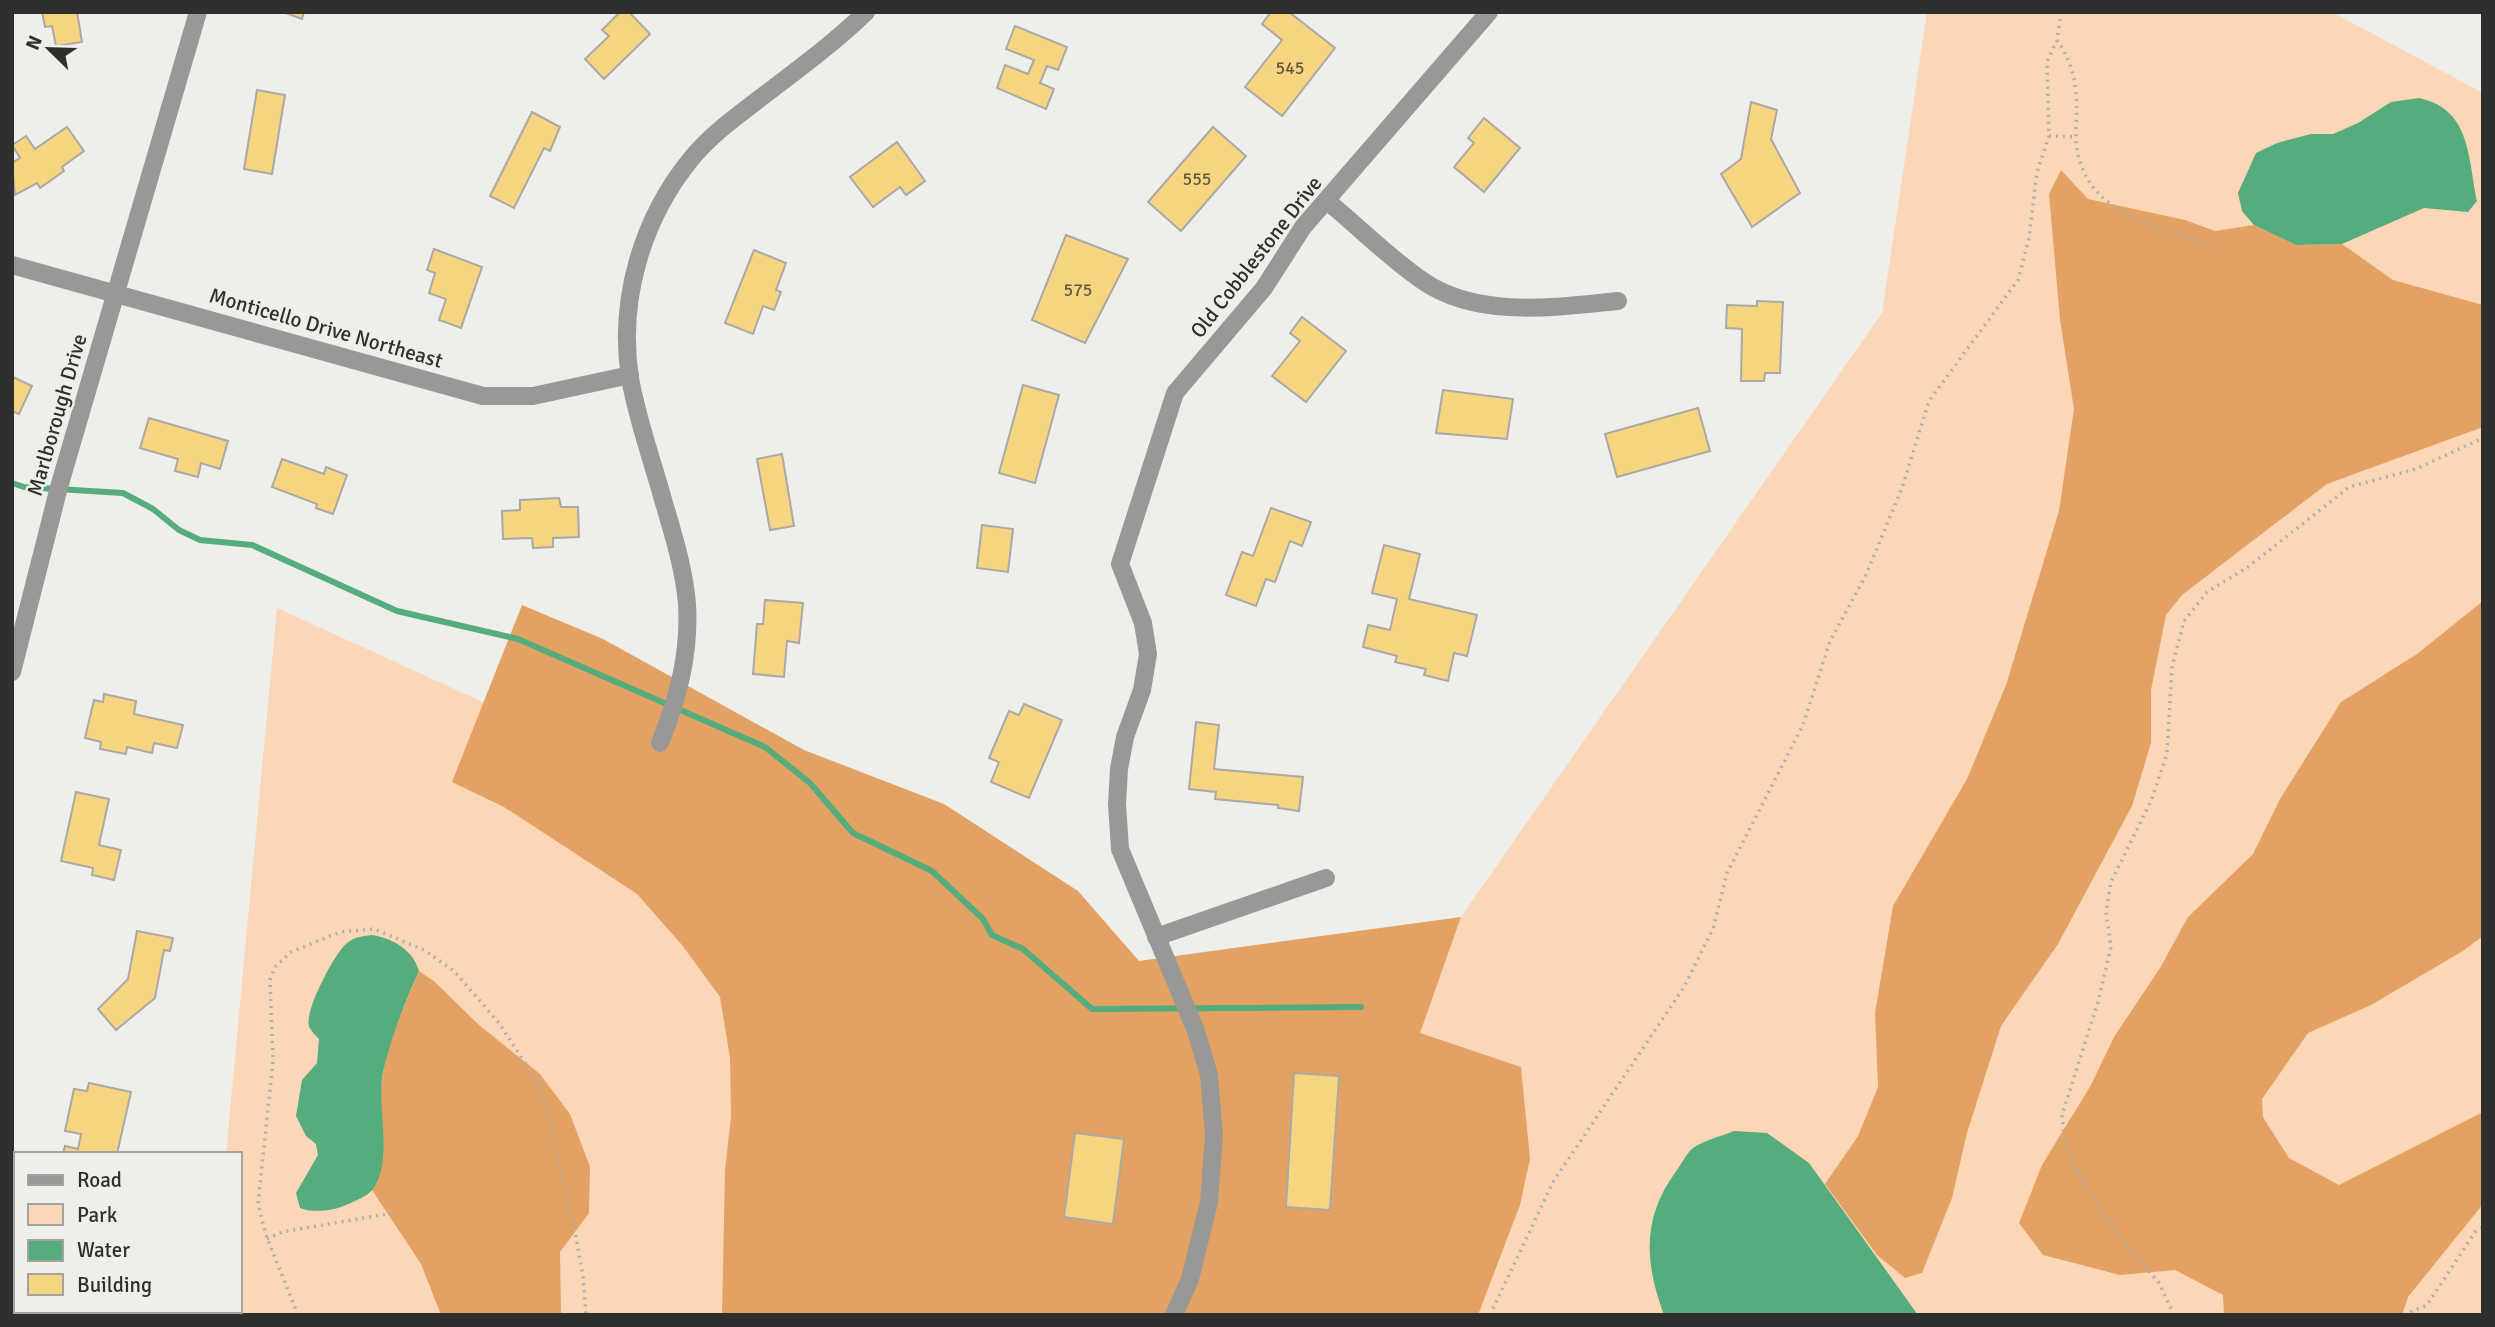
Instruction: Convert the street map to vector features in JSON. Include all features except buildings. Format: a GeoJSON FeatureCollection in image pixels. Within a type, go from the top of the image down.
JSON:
{"type":"FeatureCollection","features":[{"type":"Feature","properties":{"kind":"street","name":"Marlborough Drive"},"geometry":{"type":"LineString","coordinates":[[12,672],[59,487],[198,12]]}},
{"type":"Feature","properties":{"kind":"street"},"geometry":{"type":"LineString","coordinates":[[660,743],[683,672],[687,602],[679,555],[630,375],[627,324],[633,276],[648,231],[670,188],[692,157],[715,133],[845,32],[866,12]]}},
{"type":"Feature","properties":{"kind":"street","name":"Old Cobblestone Drive"},"geometry":{"type":"LineString","coordinates":[[1156,937],[1120,849],[1117,804],[1119,769],[1125,737],[1142,690],[1148,654],[1143,623],[1120,564],[1175,393],[1264,288],[1303,227],[1489,12]]}},
{"type":"Feature","properties":{"kind":"street"},"geometry":{"type":"LineString","coordinates":[[1327,201],[1424,282],[1455,297],[1508,307],[1541,308],[1618,301]]}},
{"type":"Feature","properties":{"kind":"street","name":"Monticello Drive Northeast"},"geometry":{"type":"LineString","coordinates":[[12,265],[483,396],[533,396],[630,375]]}},
{"type":"Feature","properties":{"kind":"street"},"geometry":{"type":"LineString","coordinates":[[1174,1315],[1190,1279],[1209,1202],[1214,1135],[1209,1075],[1196,1031],[1156,937],[1326,878]]}},
{"type":"Feature","properties":{"kind":"path"},"geometry":{"type":"LineString","coordinates":[[1490,1315],[1553,1182],[1684,987],[1713,929],[1727,873],[1803,725],[1830,640],[1865,577],[1902,488],[1929,401],[2018,280],[2029,238],[2038,172],[2049,136],[2047,62],[2057,40],[2061,12]]}},
{"type":"Feature","properties":{"kind":"path"},"geometry":{"type":"LineString","coordinates":[[2057,40],[2074,70],[2078,102],[2075,148],[2087,179],[2105,201],[2132,219],[2216,245]]}},
{"type":"Feature","properties":{"kind":"path"},"geometry":{"type":"LineString","coordinates":[[2049,136],[2076,137]]}},
{"type":"Feature","properties":{"kind":"path"},"geometry":{"type":"LineString","coordinates":[[2174,1315],[2159,1283],[2113,1229],[2084,1184],[2065,1144],[2062,1115],[2098,1002],[2111,947],[2106,912],[2111,882],[2151,801],[2167,754],[2172,667],[2184,621],[2207,592],[2248,567],[2349,487],[2416,469],[2483,438]]}},
{"type":"Feature","properties":{"kind":"path"},"geometry":{"type":"LineString","coordinates":[[298,1315],[267,1239],[258,1204],[273,1061],[270,980],[275,967],[291,952],[340,932],[374,929],[424,950],[454,971],[499,1023],[541,1088],[575,1231],[586,1315]]}},
{"type":"Feature","properties":{"kind":"path"},"geometry":{"type":"LineString","coordinates":[[267,1239],[282,1232],[393,1213]]}},
{"type":"Feature","properties":{"kind":"path"},"geometry":{"type":"LineString","coordinates":[[2404,1315],[2427,1306],[2476,1232],[2483,1227]]}},
{"type":"Feature","properties":{"kind":"green space"},"geometry":{"type":"Polygon","coordinates":[[[1927,12],[2332,12],[2483,93],[2483,1315],[1318,1315],[1461,917],[1882,313],[1927,12]]]}},
{"type":"Feature","properties":{"kind":"green space"},"geometry":{"type":"Polygon","coordinates":[[[277,608],[865,877],[956,1315],[211,1315],[242,1313],[242,1152],[226,1152],[277,608]]]}},
{"type":"Feature","properties":{"kind":"shaded area"},"geometry":{"type":"Polygon","coordinates":[[[2061,170],[2088,199],[2185,220],[2215,231],[2254,225],[2296,245],[2342,244],[2393,280],[2483,305],[2483,427],[2327,484],[2182,595],[2166,615],[2151,690],[2151,743],[2132,806],[2058,944],[2001,1026],[1967,1133],[1952,1198],[1922,1273],[1905,1278],[1877,1255],[1825,1184],[1858,1136],[1878,1087],[1875,1013],[1893,906],[1967,779],[2006,685],[2059,511],[2074,409],[2060,320],[2049,194],[2061,170]]]}},
{"type":"Feature","properties":{"kind":"shaded area"},"geometry":{"type":"Polygon","coordinates":[[[2483,601],[2483,936],[2463,951],[2371,1005],[2308,1033],[2262,1099],[2263,1117],[2289,1158],[2339,1185],[2483,1112],[2483,1204],[2408,1297],[2402,1315],[2224,1315],[2223,1295],[2175,1270],[2120,1275],[2043,1255],[2019,1223],[2042,1165],[2091,1085],[2114,1037],[2160,968],[2188,917],[2253,854],[2280,799],[2341,702],[2417,654],[2483,601]]]}},
{"type":"Feature","properties":{"kind":"shaded area"},"geometry":{"type":"Polygon","coordinates":[[[522,605],[603,639],[804,750],[944,804],[1078,891],[1139,961],[1461,917],[1420,1033],[1521,1067],[1530,1159],[1520,1205],[1478,1315],[722,1315],[725,1170],[731,1117],[730,1058],[720,997],[682,945],[637,894],[504,807],[452,782],[522,605]]]}},
{"type":"Feature","properties":{"kind":"shaded area"},"geometry":{"type":"Polygon","coordinates":[[[419,971],[435,982],[479,1025],[540,1074],[570,1114],[590,1167],[589,1213],[560,1252],[561,1315],[441,1315],[421,1264],[372,1190],[382,1147],[383,1073],[398,1021],[419,971]]]}},
{"type":"Feature","properties":{"kind":"water"},"geometry":{"type":"Polygon","coordinates":[[[2419,98],[2436,104],[2458,124],[2468,152],[2477,201],[2468,212],[2424,208],[2342,244],[2296,245],[2254,225],[2242,211],[2238,193],[2256,153],[2277,143],[2311,134],[2333,134],[2358,123],[2391,102],[2419,98]]]}},
{"type":"Feature","properties":{"kind":"water"},"geometry":{"type":"Polygon","coordinates":[[[372,935],[388,939],[402,947],[412,957],[419,971],[398,1021],[383,1072],[381,1100],[384,1148],[379,1177],[371,1192],[353,1202],[329,1210],[305,1210],[300,1208],[296,1193],[318,1155],[316,1144],[306,1136],[296,1116],[302,1080],[317,1063],[319,1039],[309,1026],[311,1008],[335,958],[347,943],[372,935]]]}},
{"type":"Feature","properties":{"kind":"water"},"geometry":{"type":"Polygon","coordinates":[[[1734,1131],[1767,1133],[1809,1163],[1918,1315],[1664,1315],[1650,1258],[1652,1222],[1657,1205],[1693,1148],[1734,1131]]]}},
{"type":"Feature","properties":{"kind":"waterway"},"geometry":{"type":"LineString","coordinates":[[12,483],[24,487],[123,493],[153,509],[179,530],[200,540],[252,545],[397,611],[518,639],[765,747],[810,783],[853,833],[932,871],[983,919],[992,935],[1023,949],[1092,1009],[1361,1007]]}}]}
